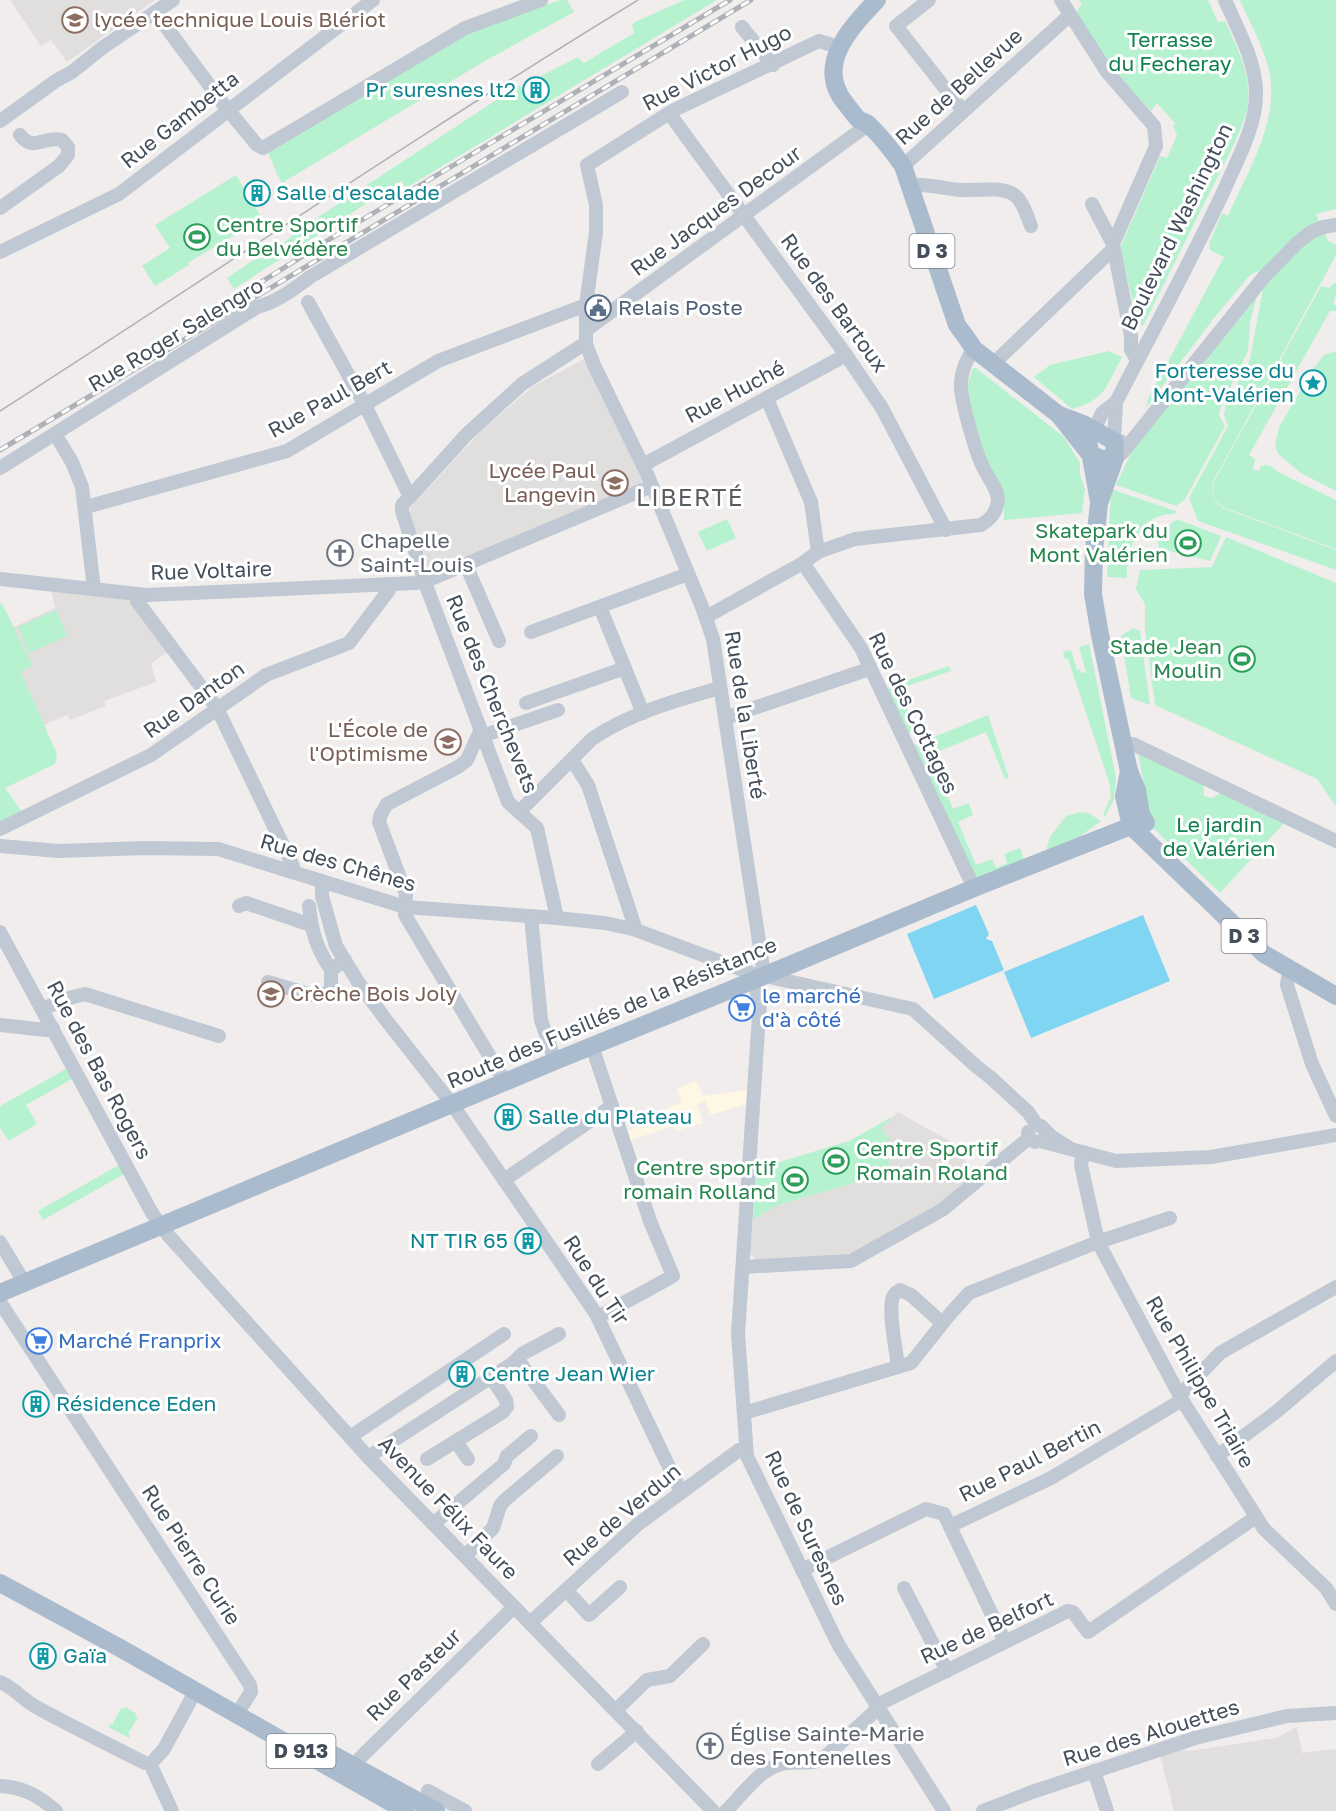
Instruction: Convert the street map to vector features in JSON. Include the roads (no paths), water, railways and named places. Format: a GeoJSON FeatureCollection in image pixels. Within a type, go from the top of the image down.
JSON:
{"type":"FeatureCollection","features":[{"type":"Feature","properties":{"kind":"main road","name":"D 3"},"geometry":{"type":"LineString","coordinates":[[877,0],[850,28],[839,47],[834,64],[836,88],[842,100],[858,118],[869,124],[903,166],[957,325],[974,349],[1059,415],[1089,453]]}},
{"type":"Feature","properties":{"kind":"main road","name":"D 3"},"geometry":{"type":"LineString","coordinates":[[869,124],[865,112],[848,92],[844,65],[853,39],[887,0]]}},
{"type":"Feature","properties":{"kind":"main road","name":"D 3"},"geometry":{"type":"LineString","coordinates":[[1059,415],[1094,430]]}},
{"type":"Feature","properties":{"kind":"main road"},"geometry":{"type":"LineString","coordinates":[[1094,430],[1120,446],[1101,459],[1089,453],[1094,430]]}},
{"type":"Feature","properties":{"kind":"main road","name":"Boulevard Washington"},"geometry":{"type":"LineString","coordinates":[[1120,446],[1099,503],[1094,550],[1093,594],[1124,745]]}},
{"type":"Feature","properties":{"kind":"main road","name":"Boulevard Washington"},"geometry":{"type":"LineString","coordinates":[[1089,453],[1099,503]]}},
{"type":"Feature","properties":{"kind":"main road","name":"D 3"},"geometry":{"type":"LineString","coordinates":[[1124,745],[1129,771],[1137,790],[1133,818],[1166,858],[1264,954],[1336,996]]}},
{"type":"Feature","properties":{"kind":"main road","name":"Route des Fusillés de la Résistance"},"geometry":{"type":"LineString","coordinates":[[0,1293],[555,1060],[1082,845],[1119,817],[1133,818]]}},
{"type":"Feature","properties":{"kind":"main road","name":"D 913"},"geometry":{"type":"LineString","coordinates":[[0,1583],[120,1648],[195,1692],[352,1772]]}},
{"type":"Feature","properties":{"kind":"main road","name":"D 913"},"geometry":{"type":"LineString","coordinates":[[120,1648],[172,1668],[242,1706],[352,1772],[396,1805],[436,1811]]}},
{"type":"Feature","properties":{"kind":"street"},"geometry":{"type":"LineString","coordinates":[[0,208],[59,166],[68,155],[68,147],[62,140],[53,138],[32,144],[24,141],[10,125],[57,80],[72,72],[102,48],[173,0]]}},
{"type":"Feature","properties":{"kind":"street","name":"Rue Gambetta"},"geometry":{"type":"LineString","coordinates":[[0,252],[119,194],[373,0]]}},
{"type":"Feature","properties":{"kind":"street"},"geometry":{"type":"LineString","coordinates":[[155,12],[228,109],[257,145],[263,148],[465,28],[541,0]]}},
{"type":"Feature","properties":{"kind":"street"},"geometry":{"type":"LineString","coordinates":[[929,0],[896,26],[963,111]]}},
{"type":"Feature","properties":{"kind":"street"},"geometry":{"type":"LineString","coordinates":[[993,364],[1113,247],[1156,146],[1154,126],[1107,72],[1060,0]]}},
{"type":"Feature","properties":{"kind":"street","name":"Boulevard Washington"},"geometry":{"type":"LineString","coordinates":[[1094,430],[1102,413],[1116,402],[1206,229],[1254,115],[1255,79],[1248,55],[1225,0]]}},
{"type":"Feature","properties":{"kind":"street","name":"Rue de Bellevue"},"geometry":{"type":"LineString","coordinates":[[903,166],[1070,15]]}},
{"type":"Feature","properties":{"kind":"street"},"geometry":{"type":"LineString","coordinates":[[742,27],[772,64]]}},
{"type":"Feature","properties":{"kind":"street","name":"Rue Victor Hugo"},"geometry":{"type":"LineString","coordinates":[[587,165],[669,113],[819,41],[839,47]]}},
{"type":"Feature","properties":{"kind":"street","name":"Rue Roger Salengro"},"geometry":{"type":"LineString","coordinates":[[0,468],[257,306],[269,304],[320,271],[622,92]]}},
{"type":"Feature","properties":{"kind":"street","name":"Rue des Bartoux"},"geometry":{"type":"LineString","coordinates":[[669,113],[846,355],[882,408],[946,530]]}},
{"type":"Feature","properties":{"kind":"street","name":"Rue Jacques Decour"},"geometry":{"type":"LineString","coordinates":[[586,330],[869,124]]}},
{"type":"Feature","properties":{"kind":"street","name":"Rue de la Liberté"},"geometry":{"type":"LineString","coordinates":[[587,165],[596,206],[596,232],[586,305],[586,344],[643,465],[713,639],[758,977]]}},
{"type":"Feature","properties":{"kind":"street"},"geometry":{"type":"LineString","coordinates":[[910,185],[921,183],[960,190],[1003,190],[1015,195],[1023,206],[1031,226]]}},
{"type":"Feature","properties":{"kind":"street"},"geometry":{"type":"LineString","coordinates":[[1092,204],[1113,247],[1131,336],[1131,350],[1137,360]]}},
{"type":"Feature","properties":{"kind":"street"},"geometry":{"type":"LineString","coordinates":[[1120,446],[1263,278],[1311,232],[1330,226]]}},
{"type":"Feature","properties":{"kind":"street"},"geometry":{"type":"LineString","coordinates":[[308,302],[365,405],[410,497],[467,434],[515,390],[530,378],[586,344]]}},
{"type":"Feature","properties":{"kind":"street","name":"Rue Paul Bert"},"geometry":{"type":"LineString","coordinates":[[86,507],[287,451],[438,361],[586,305]]}},
{"type":"Feature","properties":{"kind":"street"},"geometry":{"type":"LineString","coordinates":[[706,617],[803,563],[818,552],[855,539],[981,525],[992,518],[998,501],[995,490],[981,464],[960,389],[964,367],[974,349]]}},
{"type":"Feature","properties":{"kind":"street","name":"Rue Huché"},"geometry":{"type":"LineString","coordinates":[[643,465],[846,355]]}},
{"type":"Feature","properties":{"kind":"street"},"geometry":{"type":"LineString","coordinates":[[766,399],[811,502],[818,552]]}},
{"type":"Feature","properties":{"kind":"street","name":"Boulevard Washington"},"geometry":{"type":"LineString","coordinates":[[1116,402],[1120,446]]}},
{"type":"Feature","properties":{"kind":"street"},"geometry":{"type":"LineString","coordinates":[[55,434],[79,476],[86,507],[94,589]]}},
{"type":"Feature","properties":{"kind":"street","name":"Rue Voltaire"},"geometry":{"type":"LineString","coordinates":[[0,579],[136,594],[425,582],[652,486]]}},
{"type":"Feature","properties":{"kind":"street","name":"Rue des Cherchevets"},"geometry":{"type":"LineString","coordinates":[[410,497],[402,505],[402,511],[425,582],[508,802],[537,828],[557,918]]}},
{"type":"Feature","properties":{"kind":"street","name":"Rue des Cottages"},"geometry":{"type":"LineString","coordinates":[[803,563],[861,648],[974,888]]}},
{"type":"Feature","properties":{"kind":"street"},"geometry":{"type":"LineString","coordinates":[[466,565],[499,641]]}},
{"type":"Feature","properties":{"kind":"street"},"geometry":{"type":"LineString","coordinates":[[531,632],[688,574]]}},
{"type":"Feature","properties":{"kind":"street","name":"Rue Danton"},"geometry":{"type":"LineString","coordinates":[[0,829],[151,755],[266,675],[349,643],[389,590],[389,585]]}},
{"type":"Feature","properties":{"kind":"street"},"geometry":{"type":"LineString","coordinates":[[136,594],[136,601],[140,603],[217,708],[293,866],[292,873]]}},
{"type":"Feature","properties":{"kind":"street"},"geometry":{"type":"LineString","coordinates":[[600,607],[643,713]]}},
{"type":"Feature","properties":{"kind":"street"},"geometry":{"type":"LineString","coordinates":[[526,703],[625,668]]}},
{"type":"Feature","properties":{"kind":"street"},"geometry":{"type":"LineString","coordinates":[[725,718],[869,669]]}},
{"type":"Feature","properties":{"kind":"street"},"geometry":{"type":"LineString","coordinates":[[519,812],[592,739],[606,729],[668,703],[720,688]]}},
{"type":"Feature","properties":{"kind":"street"},"geometry":{"type":"LineString","coordinates":[[505,1082],[405,915],[406,894],[380,828],[381,814],[387,804],[467,760],[481,734],[558,710]]}},
{"type":"Feature","properties":{"kind":"street"},"geometry":{"type":"LineString","coordinates":[[1124,745],[1133,744],[1336,841]]}},
{"type":"Feature","properties":{"kind":"street"},"geometry":{"type":"LineString","coordinates":[[572,760],[588,785],[634,924],[633,929]]}},
{"type":"Feature","properties":{"kind":"street","name":"Rue des Chênes"},"geometry":{"type":"LineString","coordinates":[[0,846],[59,851],[144,848],[218,849],[405,907],[557,918],[633,929],[758,977],[913,1009],[1028,1112],[1036,1133]]}},
{"type":"Feature","properties":{"kind":"street","name":"Rue du Tir"},"geometry":{"type":"LineString","coordinates":[[322,882],[322,896],[336,946],[386,1020],[452,1104],[598,1317],[681,1492]]}},
{"type":"Feature","properties":{"kind":"street"},"geometry":{"type":"LineString","coordinates":[[239,906],[246,903],[311,925]]}},
{"type":"Feature","properties":{"kind":"street"},"geometry":{"type":"LineString","coordinates":[[268,982],[312,995],[331,993],[331,970],[318,949],[311,925],[309,906]]}},
{"type":"Feature","properties":{"kind":"street"},"geometry":{"type":"LineString","coordinates":[[531,916],[541,1020],[555,1060]]}},
{"type":"Feature","properties":{"kind":"street","name":"Rue des Bas Rogers"},"geometry":{"type":"LineString","coordinates":[[0,933],[161,1226]]}},
{"type":"Feature","properties":{"kind":"street"},"geometry":{"type":"LineString","coordinates":[[331,970],[345,960]]}},
{"type":"Feature","properties":{"kind":"street"},"geometry":{"type":"LineString","coordinates":[[1289,970],[1287,986],[1312,1064],[1336,1116]]}},
{"type":"Feature","properties":{"kind":"street","name":"Rue de Suresnes"},"geometry":{"type":"LineString","coordinates":[[758,977],[760,999],[738,1334],[747,1456],[838,1644],[944,1811]]}},
{"type":"Feature","properties":{"kind":"street"},"geometry":{"type":"LineString","coordinates":[[42,1009],[85,994],[219,1036]]}},
{"type":"Feature","properties":{"kind":"street"},"geometry":{"type":"LineString","coordinates":[[0,1025],[46,1030],[53,1028]]}},
{"type":"Feature","properties":{"kind":"street"},"geometry":{"type":"LineString","coordinates":[[592,1046],[650,1221],[673,1276],[598,1317]]}},
{"type":"Feature","properties":{"kind":"street"},"geometry":{"type":"LineString","coordinates":[[504,1180],[612,1106]]}},
{"type":"Feature","properties":{"kind":"street"},"geometry":{"type":"LineString","coordinates":[[743,1267],[851,1261],[942,1210],[1036,1133],[1062,1148],[1116,1161],[1211,1157],[1336,1135]]}},
{"type":"Feature","properties":{"kind":"street","name":"Rue Philippe Triaire"},"geometry":{"type":"LineString","coordinates":[[1077,1150],[1098,1242],[1181,1398],[1264,1529],[1326,1588],[1336,1604]]}},
{"type":"Feature","properties":{"kind":"street"},"geometry":{"type":"LineString","coordinates":[[744,1413],[911,1363],[969,1293],[1098,1242],[1170,1218]]}},
{"type":"Feature","properties":{"kind":"street","name":"Avenue Félix Faure"},"geometry":{"type":"LineString","coordinates":[[161,1226],[368,1457],[712,1810]]}},
{"type":"Feature","properties":{"kind":"street"},"geometry":{"type":"LineString","coordinates":[[0,1242],[24,1282]]}},
{"type":"Feature","properties":{"kind":"street","name":"Rue Paul Bertin"},"geometry":{"type":"LineString","coordinates":[[802,1570],[926,1509],[944,1514],[950,1526],[1051,1478],[1181,1398],[1220,1353],[1336,1287]]}},
{"type":"Feature","properties":{"kind":"street"},"geometry":{"type":"LineString","coordinates":[[898,1367],[891,1310],[895,1293],[900,1290],[906,1292],[942,1323]]}},
{"type":"Feature","properties":{"kind":"street","name":"Rue Pierre Curie"},"geometry":{"type":"LineString","coordinates":[[0,1302],[250,1685],[251,1692],[242,1706]]}},
{"type":"Feature","properties":{"kind":"street"},"geometry":{"type":"LineString","coordinates":[[350,1437],[504,1334]]}},
{"type":"Feature","properties":{"kind":"street"},"geometry":{"type":"LineString","coordinates":[[368,1457],[518,1360],[522,1354],[559,1334]]}},
{"type":"Feature","properties":{"kind":"street"},"geometry":{"type":"LineString","coordinates":[[518,1360],[559,1414]]}},
{"type":"Feature","properties":{"kind":"street"},"geometry":{"type":"LineString","coordinates":[[1217,1456],[1276,1412],[1336,1362]]}},
{"type":"Feature","properties":{"kind":"street"},"geometry":{"type":"LineString","coordinates":[[491,1377],[517,1416]]}},
{"type":"Feature","properties":{"kind":"street"},"geometry":{"type":"LineString","coordinates":[[427,1459],[503,1412],[507,1404]]}},
{"type":"Feature","properties":{"kind":"street"},"geometry":{"type":"LineString","coordinates":[[433,1524],[504,1464],[507,1456],[531,1436]]}},
{"type":"Feature","properties":{"kind":"street"},"geometry":{"type":"LineString","coordinates":[[456,1442],[468,1459]]}},
{"type":"Feature","properties":{"kind":"street","name":"Rue de Verdun"},"geometry":{"type":"LineString","coordinates":[[531,1622],[637,1525],[739,1450],[746,1448]]}},
{"type":"Feature","properties":{"kind":"street"},"geometry":{"type":"LineString","coordinates":[[465,1556],[493,1528],[500,1506],[505,1500],[557,1456]]}},
{"type":"Feature","properties":{"kind":"street","name":"Rue de Belfort"},"geometry":{"type":"LineString","coordinates":[[877,1705],[1068,1611],[1073,1612],[1089,1632],[1256,1517]]}},
{"type":"Feature","properties":{"kind":"street"},"geometry":{"type":"LineString","coordinates":[[950,1526],[1005,1642]]}},
{"type":"Feature","properties":{"kind":"street"},"geometry":{"type":"LineString","coordinates":[[566,1590],[589,1615],[620,1587]]}},
{"type":"Feature","properties":{"kind":"street"},"geometry":{"type":"LineString","coordinates":[[904,1588],[947,1671]]}},
{"type":"Feature","properties":{"kind":"street","name":"Rue Pasteur"},"geometry":{"type":"LineString","coordinates":[[352,1772],[514,1606]]}},
{"type":"Feature","properties":{"kind":"street"},"geometry":{"type":"LineString","coordinates":[[616,1710],[647,1680],[664,1679],[670,1676],[703,1644]]}},
{"type":"Feature","properties":{"kind":"street"},"geometry":{"type":"LineString","coordinates":[[0,1682],[18,1692],[37,1708],[113,1748],[151,1764],[172,1811]]}},
{"type":"Feature","properties":{"kind":"street"},"geometry":{"type":"LineString","coordinates":[[151,1764],[164,1749],[195,1692]]}},
{"type":"Feature","properties":{"kind":"street"},"geometry":{"type":"LineString","coordinates":[[726,1811],[771,1767],[788,1762],[815,1763],[823,1759],[874,1712],[877,1705]]}},
{"type":"Feature","properties":{"kind":"street","name":"Rue des Alouettes"},"geometry":{"type":"LineString","coordinates":[[983,1811],[1195,1738],[1287,1716],[1336,1713]]}},
{"type":"Feature","properties":{"kind":"street"},"geometry":{"type":"LineString","coordinates":[[598,1764],[637,1731]]}},
{"type":"Feature","properties":{"kind":"street"},"geometry":{"type":"LineString","coordinates":[[1094,1771],[1107,1811]]}},
{"type":"Feature","properties":{"kind":"street"},"geometry":{"type":"LineString","coordinates":[[0,1786],[16,1787],[32,1793],[56,1811]]}},
{"type":"Feature","properties":{"kind":"street"},"geometry":{"type":"LineString","coordinates":[[428,1791],[459,1808]]}},
{"type":"Feature","properties":{"kind":"water"},"geometry":{"type":"Polygon","coordinates":[[[976,905],[989,934],[986,939],[992,941],[1004,970],[934,999],[907,934],[976,905]]]}},
{"type":"Feature","properties":{"kind":"water"},"geometry":{"type":"Polygon","coordinates":[[[1143,915],[1170,981],[1031,1038],[1004,972],[1143,915]]]}},
{"type":"Feature","properties":{"kind":"tram line"},"geometry":{"type":"LineString","coordinates":[[0,411],[397,152],[638,0]]}},
{"type":"Feature","properties":{"kind":"railway"},"geometry":{"type":"LineString","coordinates":[[196,323],[325,242],[730,0]]}},
{"type":"Feature","properties":{"kind":"railway"},"geometry":{"type":"LineString","coordinates":[[0,450],[751,0]]}},
{"type":"Feature","properties":{"kind":"place","name":"lycée technique Louis Blériot"},"geometry":{"type":"Point","coordinates":[75,20]}},
{"type":"Feature","properties":{"kind":"place","name":"Pr suresnes lt2"},"geometry":{"type":"Point","coordinates":[536,90]}},
{"type":"Feature","properties":{"kind":"place","name":"Salle d'escalade"},"geometry":{"type":"Point","coordinates":[257,193]}},
{"type":"Feature","properties":{"kind":"place","name":"Centre Sportif du Belvédère"},"geometry":{"type":"Point","coordinates":[197,237]}},
{"type":"Feature","properties":{"kind":"place","name":"Relais Poste"},"geometry":{"type":"Point","coordinates":[598,308]}},
{"type":"Feature","properties":{"kind":"place","name":"Forteresse du Mont-Valérien"},"geometry":{"type":"Point","coordinates":[1313,383]}},
{"type":"Feature","properties":{"kind":"place","name":"Lycée Paul Langevin"},"geometry":{"type":"Point","coordinates":[615,483]}},
{"type":"Feature","properties":{"kind":"place","name":"Skatepark du Mont Valérien"},"geometry":{"type":"Point","coordinates":[1188,543]}},
{"type":"Feature","properties":{"kind":"place","name":"Chapelle Saint-Louis"},"geometry":{"type":"Point","coordinates":[340,553]}},
{"type":"Feature","properties":{"kind":"place","name":"Stade Jean Moulin"},"geometry":{"type":"Point","coordinates":[1242,659]}},
{"type":"Feature","properties":{"kind":"place","name":"L'École de l'Optimisme"},"geometry":{"type":"Point","coordinates":[448,742]}},
{"type":"Feature","properties":{"kind":"place","name":"Crèche Bois Joly"},"geometry":{"type":"Point","coordinates":[271,994]}},
{"type":"Feature","properties":{"kind":"place","name":"le marché d'à côté"},"geometry":{"type":"Point","coordinates":[742,1008]}},
{"type":"Feature","properties":{"kind":"place","name":"Salle du Plateau"},"geometry":{"type":"Point","coordinates":[508,1117]}},
{"type":"Feature","properties":{"kind":"place","name":"Centre Sportif Romain Roland"},"geometry":{"type":"Point","coordinates":[836,1161]}},
{"type":"Feature","properties":{"kind":"place","name":"Centre sportif romain Rolland"},"geometry":{"type":"Point","coordinates":[795,1180]}},
{"type":"Feature","properties":{"kind":"place","name":"NT TIR 65"},"geometry":{"type":"Point","coordinates":[528,1241]}},
{"type":"Feature","properties":{"kind":"place","name":"Marché Franprix"},"geometry":{"type":"Point","coordinates":[39,1341]}},
{"type":"Feature","properties":{"kind":"place","name":"Centre Jean Wier"},"geometry":{"type":"Point","coordinates":[462,1374]}},
{"type":"Feature","properties":{"kind":"place","name":"Résidence Eden"},"geometry":{"type":"Point","coordinates":[36,1404]}},
{"type":"Feature","properties":{"kind":"place","name":"Gaïa"},"geometry":{"type":"Point","coordinates":[43,1656]}},
{"type":"Feature","properties":{"kind":"place","name":"Église Sainte-Marie des Fontenelles"},"geometry":{"type":"Point","coordinates":[710,1746]}},
{"type":"Feature","properties":{"kind":"district","name":"LIBERTÉ"},"geometry":{"type":"Point","coordinates":[690,498]}},
{"type":"Feature","properties":{"kind":"park label","name":"Terrasse du Fecheray"},"geometry":{"type":"Point","coordinates":[1170,52]}},
{"type":"Feature","properties":{"kind":"park label","name":"Le jardin de Valérien"},"geometry":{"type":"Point","coordinates":[1219,837]}}]}
